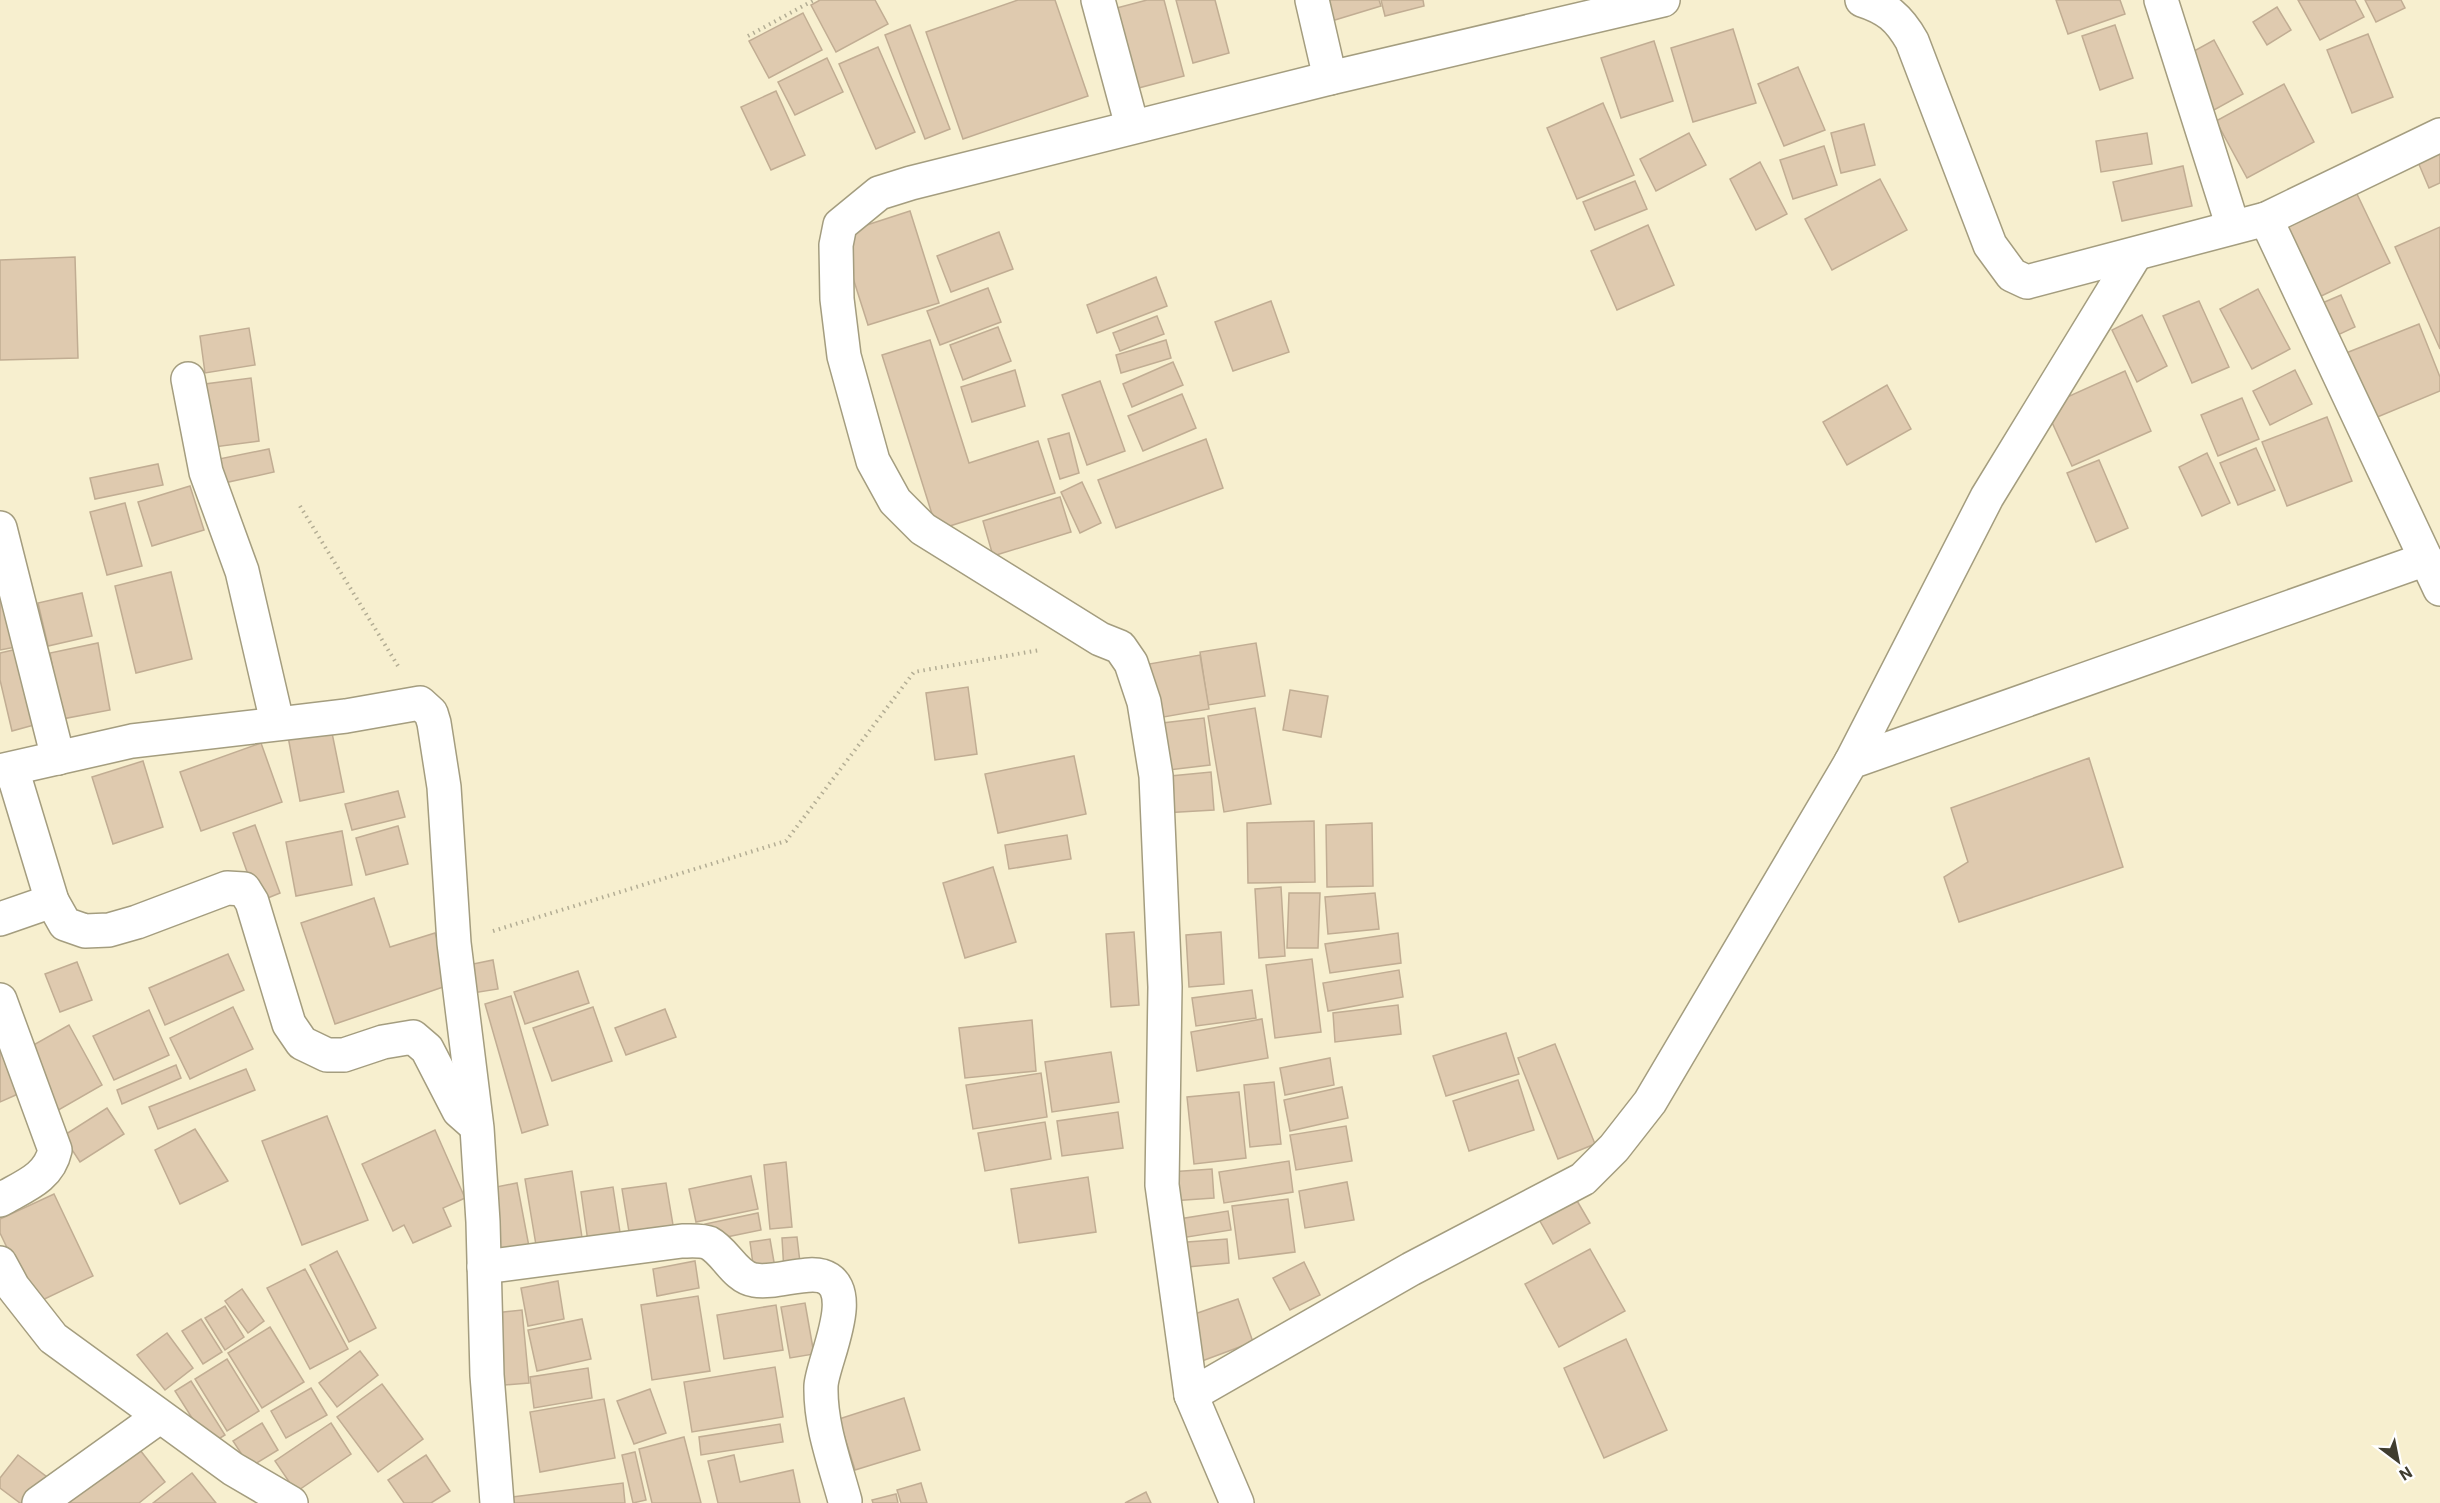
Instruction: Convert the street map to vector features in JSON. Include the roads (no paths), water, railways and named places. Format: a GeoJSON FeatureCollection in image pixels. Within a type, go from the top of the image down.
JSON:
{"type":"FeatureCollection","features":[{"type":"Feature","properties":{"kind":"street"},"geometry":{"type":"LineString","coordinates":[[1098,0],[1132,126]]}},
{"type":"Feature","properties":{"kind":"street"},"geometry":{"type":"LineString","coordinates":[[1312,0],[1330,78]]}},
{"type":"Feature","properties":{"kind":"street"},"geometry":{"type":"LineString","coordinates":[[1237,1503],[1191,1395],[1162,1185],[1165,987],[1156,788],[1144,702],[1131,663],[1120,647],[1100,639],[923,529],[894,501],[873,461],[844,356],[837,299],[836,244],[840,225],[879,193],[1132,126],[1663,0]]}},
{"type":"Feature","properties":{"kind":"street"},"geometry":{"type":"LineString","coordinates":[[1862,0],[1875,4],[1901,21],[1912,41],[1990,245],[2012,275],[2027,282],[2266,219],[2440,135]]}},
{"type":"Feature","properties":{"kind":"street"},"geometry":{"type":"LineString","coordinates":[[2161,0],[2233,227]]}},
{"type":"Feature","properties":{"kind":"street"},"geometry":{"type":"LineString","coordinates":[[2266,219],[2440,590]]}},
{"type":"Feature","properties":{"kind":"street"},"geometry":{"type":"LineString","coordinates":[[1191,1395],[1411,1269],[1583,1179],[1614,1148],[1650,1102],[1851,762],[1988,497],[2135,255]]}},
{"type":"Feature","properties":{"kind":"street"},"geometry":{"type":"LineString","coordinates":[[188,380],[206,472],[242,571],[277,722]]}},
{"type":"Feature","properties":{"kind":"street"},"geometry":{"type":"LineString","coordinates":[[0,528],[58,758]]}},
{"type":"Feature","properties":{"kind":"street"},"geometry":{"type":"LineString","coordinates":[[1851,762],[2426,559]]}},
{"type":"Feature","properties":{"kind":"street"},"geometry":{"type":"LineString","coordinates":[[477,1128],[459,1111],[427,1049],[413,1036],[344,1054],[327,1055],[303,1043],[289,1024],[252,902],[244,889],[227,888],[137,922],[109,930],[85,931],[65,924],[52,901],[6,770],[132,741],[277,722],[346,716],[420,703],[431,713],[442,777],[454,943],[477,1128],[487,1375],[497,1503]]}},
{"type":"Feature","properties":{"kind":"street"},"geometry":{"type":"LineString","coordinates":[[0,919],[52,901]]}},
{"type":"Feature","properties":{"kind":"street"},"geometry":{"type":"LineString","coordinates":[[0,1000],[55,1150],[51,1166],[32,1182],[0,1200]]}},
{"type":"Feature","properties":{"kind":"street"},"geometry":{"type":"LineString","coordinates":[[484,1267],[682,1241],[708,1242],[727,1257],[742,1275],[755,1281],[822,1276],[827,1279],[838,1293],[839,1314],[821,1384],[823,1410],[845,1502]]}},
{"type":"Feature","properties":{"kind":"street"},"geometry":{"type":"LineString","coordinates":[[0,1263],[14,1287],[53,1338],[233,1469],[291,1503]]}},
{"type":"Feature","properties":{"kind":"street"},"geometry":{"type":"LineString","coordinates":[[39,1503],[159,1417]]}}]}
